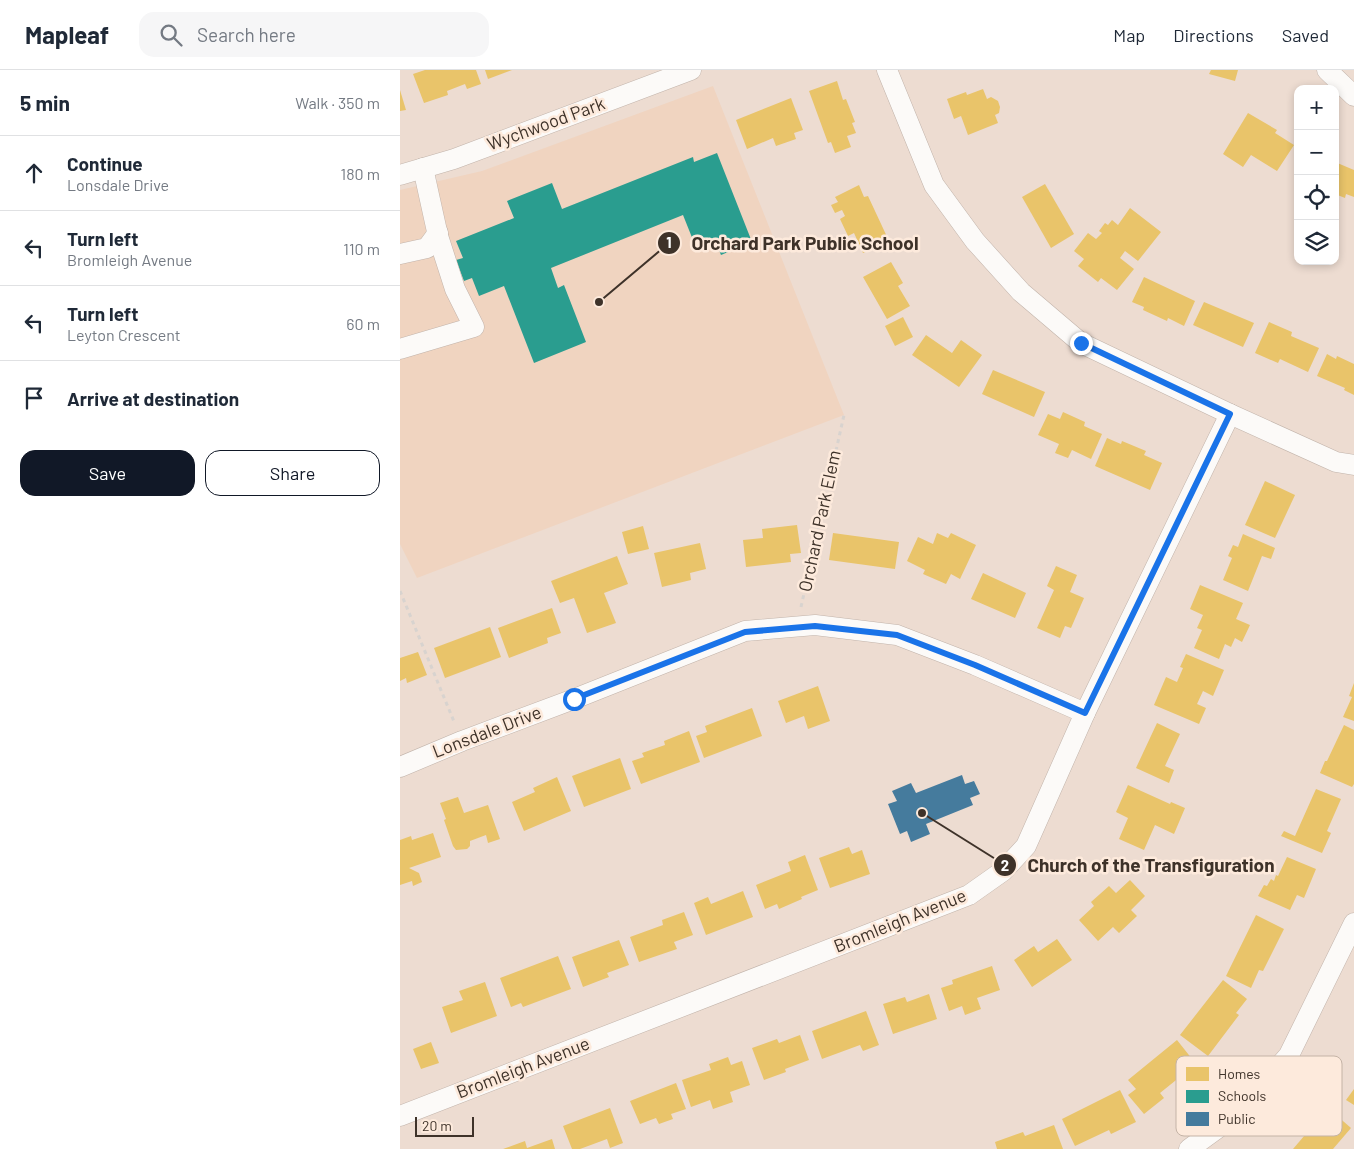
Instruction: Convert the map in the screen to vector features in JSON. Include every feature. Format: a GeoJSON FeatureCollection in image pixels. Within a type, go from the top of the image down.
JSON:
{"type":"FeatureCollection","features":[{"type":"Feature","properties":{"kind":"street","name":"Wychwood Park"},"geometry":{"type":"LineString","coordinates":[[400,175],[454,159],[691,70]]}},
{"type":"Feature","properties":{"kind":"street"},"geometry":{"type":"LineString","coordinates":[[887,70],[934,185],[975,241],[1021,292],[1081,343],[1336,462],[1354,465]]}},
{"type":"Feature","properties":{"kind":"street"},"geometry":{"type":"LineString","coordinates":[[1327,70],[1354,96]]}},
{"type":"Feature","properties":{"kind":"street"},"geometry":{"type":"LineString","coordinates":[[400,349],[474,327],[455,289],[438,233],[423,168]]}},
{"type":"Feature","properties":{"kind":"street"},"geometry":{"type":"LineString","coordinates":[[400,254],[427,248],[438,233]]}},
{"type":"Feature","properties":{"kind":"street","name":"Bromleigh Avenue"},"geometry":{"type":"LineString","coordinates":[[400,1116],[969,895],[1003,871],[1026,846],[1085,713],[1230,414]]}},
{"type":"Feature","properties":{"kind":"street","name":"Lonsdale Drive"},"geometry":{"type":"LineString","coordinates":[[400,767],[462,741],[745,632],[796,627],[815,626],[897,635],[975,665],[1085,713]]}},
{"type":"Feature","properties":{"kind":"street"},"geometry":{"type":"LineString","coordinates":[[1287,1056],[1354,923]]}},
{"type":"Feature","properties":{"kind":"street"},"geometry":{"type":"LineString","coordinates":[[1190,1149],[1208,1136]]}},
{"type":"Feature","properties":{"kind":"path","name":"Orchard Park Elem"},"geometry":{"type":"LineString","coordinates":[[796,627],[844,415]]}},
{"type":"Feature","properties":{"kind":"path"},"geometry":{"type":"LineString","coordinates":[[400,591],[462,741]]}},
{"type":"Feature","properties":{"kind":"shaded area"},"geometry":{"type":"Polygon","coordinates":[[[713,86],[844,415],[417,578],[400,544],[400,190],[482,171],[713,86]]]}},
{"type":"Feature","properties":{"kind":"building: Homes"},"geometry":{"type":"Polygon","coordinates":[[[425,70],[476,70],[481,84],[467,89],[465,84],[447,91],[448,95],[424,103],[413,74],[425,70]]]}},
{"type":"Feature","properties":{"kind":"building: Homes"},"geometry":{"type":"Polygon","coordinates":[[[485,70],[512,70],[488,79],[485,70]]]}},
{"type":"Feature","properties":{"kind":"building: Homes"},"geometry":{"type":"Polygon","coordinates":[[[1211,70],[1238,70],[1235,81],[1209,74],[1211,70]]]}},
{"type":"Feature","properties":{"kind":"building: Homes"},"geometry":{"type":"Polygon","coordinates":[[[837,81],[843,100],[846,99],[855,122],[852,123],[856,133],[847,136],[851,147],[835,153],[831,142],[828,143],[809,91],[837,81]]]}},
{"type":"Feature","properties":{"kind":"building: Homes"},"geometry":{"type":"Polygon","coordinates":[[[983,89],[987,99],[991,97],[998,101],[999,113],[995,115],[998,123],[968,135],[961,116],[954,119],[947,99],[966,92],[967,95],[983,89]]]}},
{"type":"Feature","properties":{"kind":"building: Homes"},"geometry":{"type":"Polygon","coordinates":[[[400,90],[406,110],[400,111],[400,90]]]}},
{"type":"Feature","properties":{"kind":"building: Homes"},"geometry":{"type":"Polygon","coordinates":[[[791,98],[803,130],[794,133],[796,139],[776,146],[773,138],[747,149],[736,120],[791,98]]]}},
{"type":"Feature","properties":{"kind":"building: Homes"},"geometry":{"type":"Polygon","coordinates":[[[1248,113],[1277,130],[1275,133],[1294,145],[1277,171],[1251,155],[1243,167],[1223,154],[1248,113]]]}},
{"type":"Feature","properties":{"kind":"building: Homes"},"geometry":{"type":"Polygon","coordinates":[[[1339,164],[1354,170],[1354,197],[1346,194],[1345,198],[1339,196],[1339,164]]]}},
{"type":"Feature","properties":{"kind":"building: Homes"},"geometry":{"type":"Polygon","coordinates":[[[1045,184],[1074,234],[1051,248],[1022,197],[1045,184]]]}},
{"type":"Feature","properties":{"kind":"building: Homes"},"geometry":{"type":"Polygon","coordinates":[[[859,185],[864,197],[868,196],[889,241],[863,253],[854,233],[848,236],[840,219],[845,216],[842,210],[835,213],[831,205],[838,202],[835,197],[859,185]]]}},
{"type":"Feature","properties":{"kind":"building: Homes"},"geometry":{"type":"Polygon","coordinates":[[[1130,208],[1161,232],[1138,261],[1125,251],[1120,258],[1134,269],[1117,290],[1101,278],[1098,282],[1078,266],[1084,259],[1074,251],[1088,233],[1096,239],[1102,233],[1099,231],[1105,223],[1108,225],[1112,220],[1118,225],[1130,208]]]}},
{"type":"Feature","properties":{"kind":"building: Homes"},"geometry":{"type":"Polygon","coordinates":[[[891,262],[903,283],[898,286],[910,306],[887,319],[863,277],[891,262]]]}},
{"type":"Feature","properties":{"kind":"building: Homes"},"geometry":{"type":"Polygon","coordinates":[[[1144,277],[1195,301],[1184,326],[1168,318],[1167,321],[1143,310],[1144,307],[1132,302],[1144,277]]]}},
{"type":"Feature","properties":{"kind":"building: Homes"},"geometry":{"type":"Polygon","coordinates":[[[1204,302],[1254,323],[1243,347],[1193,325],[1204,302]]]}},
{"type":"Feature","properties":{"kind":"building: Homes"},"geometry":{"type":"Polygon","coordinates":[[[903,317],[913,337],[895,346],[885,326],[903,317]]]}},
{"type":"Feature","properties":{"kind":"building: Homes"},"geometry":{"type":"Polygon","coordinates":[[[1269,322],[1292,332],[1291,336],[1319,348],[1308,372],[1280,359],[1278,363],[1255,353],[1269,322]]]}},
{"type":"Feature","properties":{"kind":"building: Homes"},"geometry":{"type":"Polygon","coordinates":[[[926,335],[952,353],[961,340],[982,355],[959,387],[912,355],[926,335]]]}},
{"type":"Feature","properties":{"kind":"building: Homes"},"geometry":{"type":"Polygon","coordinates":[[[1327,354],[1336,359],[1337,356],[1354,364],[1354,395],[1344,390],[1345,388],[1317,376],[1327,354]]]}},
{"type":"Feature","properties":{"kind":"building: Homes"},"geometry":{"type":"Polygon","coordinates":[[[993,370],[1045,392],[1034,417],[982,394],[993,370]]]}},
{"type":"Feature","properties":{"kind":"building: Homes"},"geometry":{"type":"Polygon","coordinates":[[[1063,412],[1085,422],[1084,426],[1102,434],[1091,459],[1072,450],[1068,458],[1055,453],[1059,444],[1038,435],[1048,414],[1060,419],[1063,412]]]}},
{"type":"Feature","properties":{"kind":"building: Homes"},"geometry":{"type":"Polygon","coordinates":[[[1107,438],[1121,444],[1122,441],[1146,451],[1144,455],[1162,463],[1150,490],[1095,466],[1107,438]]]}},
{"type":"Feature","properties":{"kind":"building: Homes"},"geometry":{"type":"Polygon","coordinates":[[[1265,481],[1295,495],[1275,538],[1245,525],[1265,481]]]}},
{"type":"Feature","properties":{"kind":"building: Homes"},"geometry":{"type":"Polygon","coordinates":[[[797,525],[801,553],[790,554],[791,562],[746,567],[743,540],[763,538],[762,529],[797,525]]]}},
{"type":"Feature","properties":{"kind":"building: Homes"},"geometry":{"type":"Polygon","coordinates":[[[643,526],[649,549],[628,554],[622,532],[643,526]]]}},
{"type":"Feature","properties":{"kind":"building: Homes"},"geometry":{"type":"Polygon","coordinates":[[[833,533],[899,542],[895,569],[829,560],[833,533]]]}},
{"type":"Feature","properties":{"kind":"building: Homes"},"geometry":{"type":"Polygon","coordinates":[[[937,533],[948,538],[951,533],[976,545],[960,579],[951,574],[946,584],[923,574],[925,570],[907,561],[918,537],[933,544],[937,533]]]}},
{"type":"Feature","properties":{"kind":"building: Homes"},"geometry":{"type":"Polygon","coordinates":[[[1243,534],[1275,548],[1271,559],[1262,556],[1248,591],[1223,580],[1232,558],[1228,556],[1233,545],[1238,547],[1243,534]]]}},
{"type":"Feature","properties":{"kind":"building: Homes"},"geometry":{"type":"Polygon","coordinates":[[[700,543],[706,569],[690,573],[691,580],[662,587],[654,553],[700,543]]]}},
{"type":"Feature","properties":{"kind":"building: Homes"},"geometry":{"type":"Polygon","coordinates":[[[617,556],[628,584],[604,593],[616,623],[587,633],[574,598],[560,603],[551,581],[617,556]]]}},
{"type":"Feature","properties":{"kind":"building: Homes"},"geometry":{"type":"Polygon","coordinates":[[[1056,566],[1077,575],[1070,592],[1084,598],[1071,628],[1065,626],[1060,638],[1037,628],[1054,590],[1047,586],[1056,566]]]}},
{"type":"Feature","properties":{"kind":"building: Homes"},"geometry":{"type":"Polygon","coordinates":[[[983,573],[1026,593],[1015,618],[971,599],[983,573]]]}},
{"type":"Feature","properties":{"kind":"building: Homes"},"geometry":{"type":"Polygon","coordinates":[[[1200,585],[1243,603],[1236,619],[1250,625],[1242,642],[1235,638],[1231,647],[1225,644],[1219,659],[1194,648],[1202,630],[1197,628],[1203,615],[1190,609],[1200,585]]]}},
{"type":"Feature","properties":{"kind":"building: Homes"},"geometry":{"type":"Polygon","coordinates":[[[552,608],[561,633],[547,638],[548,643],[509,658],[498,628],[552,608]]]}},
{"type":"Feature","properties":{"kind":"building: Homes"},"geometry":{"type":"Polygon","coordinates":[[[490,627],[501,657],[445,678],[434,648],[490,627]]]}},
{"type":"Feature","properties":{"kind":"building: Homes"},"geometry":{"type":"Polygon","coordinates":[[[418,652],[427,675],[407,683],[406,678],[400,681],[400,658],[418,652]]]}},
{"type":"Feature","properties":{"kind":"building: Homes"},"geometry":{"type":"Polygon","coordinates":[[[1186,654],[1224,670],[1213,696],[1203,691],[1197,704],[1206,708],[1199,724],[1154,705],[1166,677],[1177,682],[1183,668],[1180,667],[1186,654]]]}},
{"type":"Feature","properties":{"kind":"building: Homes"},"geometry":{"type":"Polygon","coordinates":[[[1354,683],[1354,721],[1343,717],[1352,697],[1349,696],[1354,683]]]}},
{"type":"Feature","properties":{"kind":"building: Homes"},"geometry":{"type":"Polygon","coordinates":[[[818,686],[830,721],[808,729],[804,716],[786,723],[778,701],[818,686]]]}},
{"type":"Feature","properties":{"kind":"building: Homes"},"geometry":{"type":"Polygon","coordinates":[[[752,708],[762,736],[704,758],[696,736],[707,732],[705,726],[752,708]]]}},
{"type":"Feature","properties":{"kind":"building: Homes"},"geometry":{"type":"Polygon","coordinates":[[[1157,723],[1180,734],[1165,766],[1174,770],[1169,783],[1136,768],[1157,723]]]}},
{"type":"Feature","properties":{"kind":"building: Homes"},"geometry":{"type":"Polygon","coordinates":[[[1344,725],[1354,730],[1354,784],[1352,787],[1320,773],[1344,725]]]}},
{"type":"Feature","properties":{"kind":"building: Homes"},"geometry":{"type":"Polygon","coordinates":[[[689,731],[700,762],[641,784],[632,761],[644,757],[642,753],[665,745],[664,741],[689,731]]]}},
{"type":"Feature","properties":{"kind":"building: Homes"},"geometry":{"type":"Polygon","coordinates":[[[620,758],[631,789],[584,807],[572,776],[620,758]]]}},
{"type":"Feature","properties":{"kind":"building: Homes"},"geometry":{"type":"Polygon","coordinates":[[[557,777],[571,811],[524,831],[512,802],[535,792],[533,788],[557,777]]]}},
{"type":"Feature","properties":{"kind":"building: Homes"},"geometry":{"type":"Polygon","coordinates":[[[1128,785],[1170,804],[1171,802],[1185,808],[1174,834],[1155,825],[1144,850],[1119,839],[1128,818],[1116,812],[1128,785]]]}},
{"type":"Feature","properties":{"kind":"building: Homes"},"geometry":{"type":"Polygon","coordinates":[[[1316,789],[1341,799],[1327,831],[1331,833],[1322,853],[1281,836],[1284,831],[1295,836],[1316,789]]]}},
{"type":"Feature","properties":{"kind":"building: Homes"},"geometry":{"type":"Polygon","coordinates":[[[458,797],[464,813],[488,805],[500,839],[488,843],[486,835],[470,841],[470,846],[467,849],[456,850],[444,820],[446,819],[440,803],[458,797]]]}},
{"type":"Feature","properties":{"kind":"building: Homes"},"geometry":{"type":"Polygon","coordinates":[[[433,833],[441,857],[409,868],[419,873],[422,882],[413,886],[412,881],[400,885],[400,840],[411,836],[412,840],[433,833]]]}},
{"type":"Feature","properties":{"kind":"building: Homes"},"geometry":{"type":"Polygon","coordinates":[[[849,847],[852,854],[862,850],[870,874],[830,888],[819,858],[849,847]]]}},
{"type":"Feature","properties":{"kind":"building: Homes"},"geometry":{"type":"Polygon","coordinates":[[[805,855],[818,890],[779,909],[777,904],[765,909],[756,885],[791,871],[788,862],[805,855]]]}},
{"type":"Feature","properties":{"kind":"building: Homes"},"geometry":{"type":"Polygon","coordinates":[[[1287,857],[1316,869],[1304,898],[1297,895],[1290,910],[1258,896],[1264,885],[1267,886],[1271,879],[1274,881],[1276,875],[1278,876],[1287,857]]]}},
{"type":"Feature","properties":{"kind":"building: Homes"},"geometry":{"type":"Polygon","coordinates":[[[1130,880],[1145,896],[1131,910],[1137,916],[1119,933],[1113,927],[1098,941],[1079,920],[1094,906],[1091,902],[1109,886],[1116,893],[1130,880]]]}},
{"type":"Feature","properties":{"kind":"building: Homes"},"geometry":{"type":"Polygon","coordinates":[[[743,891],[753,917],[706,935],[694,903],[708,897],[711,904],[743,891]]]}},
{"type":"Feature","properties":{"kind":"building: Homes"},"geometry":{"type":"Polygon","coordinates":[[[684,912],[693,935],[674,942],[677,949],[639,962],[630,937],[663,925],[662,920],[684,912]]]}},
{"type":"Feature","properties":{"kind":"building: Homes"},"geometry":{"type":"Polygon","coordinates":[[[1256,915],[1284,929],[1263,971],[1259,970],[1251,988],[1226,976],[1256,915]]]}},
{"type":"Feature","properties":{"kind":"building: Homes"},"geometry":{"type":"Polygon","coordinates":[[[1057,939],[1072,960],[1032,987],[1014,960],[1034,946],[1038,952],[1057,939]]]}},
{"type":"Feature","properties":{"kind":"building: Homes"},"geometry":{"type":"Polygon","coordinates":[[[619,940],[629,965],[607,973],[609,977],[583,987],[572,957],[619,940]]]}},
{"type":"Feature","properties":{"kind":"building: Homes"},"geometry":{"type":"Polygon","coordinates":[[[558,956],[571,989],[523,1007],[521,1003],[511,1007],[500,978],[558,956]]]}},
{"type":"Feature","properties":{"kind":"building: Homes"},"geometry":{"type":"Polygon","coordinates":[[[992,966],[1000,990],[977,998],[981,1009],[965,1015],[962,1006],[949,1011],[941,988],[953,984],[952,980],[992,966]]]}},
{"type":"Feature","properties":{"kind":"building: Homes"},"geometry":{"type":"Polygon","coordinates":[[[1223,980],[1247,999],[1236,1013],[1239,1015],[1208,1056],[1180,1035],[1223,980]]]}},
{"type":"Feature","properties":{"kind":"building: Homes"},"geometry":{"type":"Polygon","coordinates":[[[485,982],[497,1016],[451,1033],[442,1007],[463,1000],[459,991],[485,982]]]}},
{"type":"Feature","properties":{"kind":"building: Homes"},"geometry":{"type":"Polygon","coordinates":[[[929,994],[937,1019],[893,1034],[883,1004],[905,997],[907,1002],[929,994]]]}},
{"type":"Feature","properties":{"kind":"building: Homes"},"geometry":{"type":"Polygon","coordinates":[[[866,1011],[879,1045],[863,1051],[860,1045],[822,1059],[812,1031],[866,1011]]]}},
{"type":"Feature","properties":{"kind":"building: Homes"},"geometry":{"type":"Polygon","coordinates":[[[800,1035],[809,1060],[785,1069],[786,1072],[764,1080],[752,1048],[777,1039],[779,1043],[800,1035]]]}},
{"type":"Feature","properties":{"kind":"building: Homes"},"geometry":{"type":"Polygon","coordinates":[[[1177,1040],[1190,1056],[1176,1056],[1176,1080],[1160,1093],[1164,1098],[1144,1114],[1128,1095],[1136,1089],[1128,1080],[1177,1040]]]}},
{"type":"Feature","properties":{"kind":"building: Homes"},"geometry":{"type":"Polygon","coordinates":[[[431,1042],[439,1063],[421,1069],[413,1049],[431,1042]]]}},
{"type":"Feature","properties":{"kind":"building: Homes"},"geometry":{"type":"Polygon","coordinates":[[[728,1057],[731,1065],[742,1061],[750,1085],[730,1092],[733,1102],[713,1109],[710,1100],[691,1107],[682,1080],[711,1070],[709,1064],[728,1057]]]}},
{"type":"Feature","properties":{"kind":"building: Homes"},"geometry":{"type":"Polygon","coordinates":[[[676,1083],[686,1109],[671,1114],[673,1119],[659,1124],[656,1118],[640,1124],[630,1101],[676,1083]]]}},
{"type":"Feature","properties":{"kind":"building: Homes"},"geometry":{"type":"Polygon","coordinates":[[[1354,1089],[1354,1105],[1346,1100],[1354,1089]]]}},
{"type":"Feature","properties":{"kind":"building: Homes"},"geometry":{"type":"Polygon","coordinates":[[[1120,1090],[1136,1122],[1111,1134],[1109,1130],[1075,1146],[1062,1119],[1120,1090]]]}},
{"type":"Feature","properties":{"kind":"building: Homes"},"geometry":{"type":"Polygon","coordinates":[[[610,1108],[623,1143],[610,1148],[607,1139],[580,1149],[572,1149],[563,1126],[610,1108]]]}},
{"type":"Feature","properties":{"kind":"building: Homes"},"geometry":{"type":"Polygon","coordinates":[[[1342,1120],[1351,1128],[1333,1149],[1293,1149],[1304,1136],[1342,1136],[1342,1120]]]}},
{"type":"Feature","properties":{"kind":"building: Homes"},"geometry":{"type":"Polygon","coordinates":[[[1054,1125],[1063,1149],[997,1149],[995,1142],[1023,1132],[1025,1136],[1054,1125]]]}},
{"type":"Feature","properties":{"kind":"building: Homes"},"geometry":{"type":"Polygon","coordinates":[[[552,1139],[555,1149],[503,1149],[525,1141],[527,1148],[552,1139]]]}},
{"type":"Feature","properties":{"kind":"building: Schools"},"geometry":{"type":"Polygon","coordinates":[[[717,153],[752,242],[721,255],[714,238],[695,245],[683,215],[551,268],[558,288],[564,285],[586,342],[534,363],[504,286],[479,296],[472,278],[464,281],[456,260],[463,258],[456,241],[514,218],[507,201],[552,183],[562,209],[693,157],[694,162],[717,153]]]}},
{"type":"Feature","properties":{"kind":"building: Public"},"geometry":{"type":"Polygon","coordinates":[[[962,775],[965,784],[974,781],[980,794],[970,798],[973,805],[926,824],[930,834],[911,842],[907,831],[900,834],[888,804],[897,801],[892,791],[911,783],[916,793],[962,775]]]}},
{"type":"Feature","properties":{"kind":"place","name":"Orchard Park Public School"},"geometry":{"type":"Point","coordinates":[599,302]}},
{"type":"Feature","properties":{"kind":"place","name":"Church of the Transfiguration"},"geometry":{"type":"Point","coordinates":[922,813]}},
{"type":"Feature","properties":{"kind":"route"},"geometry":{"type":"LineString","coordinates":[[574,699],[745,632],[815,626],[897,635],[975,665],[1085,713],[1230,414],[1081,343]]}}]}
